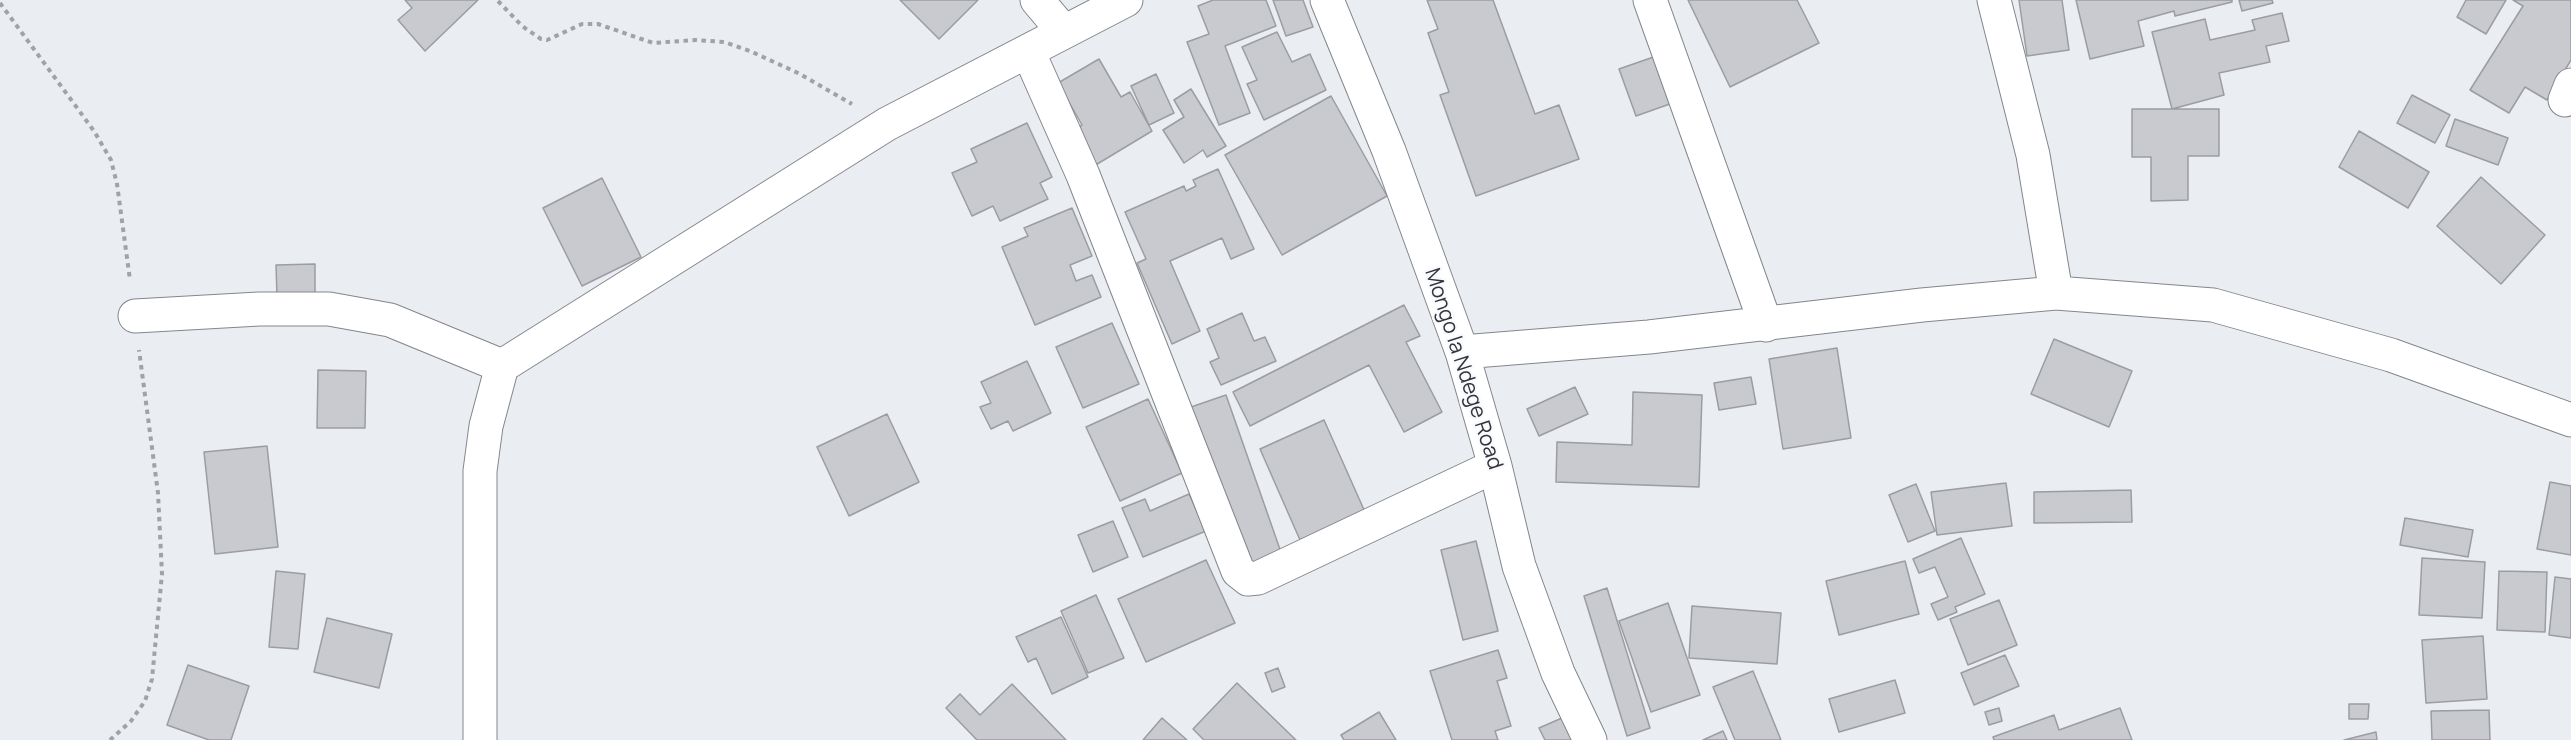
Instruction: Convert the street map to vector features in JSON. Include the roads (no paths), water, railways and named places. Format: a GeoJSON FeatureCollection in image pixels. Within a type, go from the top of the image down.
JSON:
{"type":"FeatureCollection","features":[{"type":"Feature","properties":{"kind":"street"},"geometry":{"type":"LineString","coordinates":[[1036,0],[1064,32]]}},
{"type":"Feature","properties":{"kind":"street"},"geometry":{"type":"LineString","coordinates":[[480,740],[480,471],[486,426],[502,366],[887,124],[1126,0]]}},
{"type":"Feature","properties":{"kind":"street","name":"Mongo la Ndege Road"},"geometry":{"type":"LineString","coordinates":[[1328,0],[1389,151],[1462,352],[1495,466],[1519,566],[1558,674],[1590,740]]}},
{"type":"Feature","properties":{"kind":"street"},"geometry":{"type":"LineString","coordinates":[[1650,0],[1766,325]]}},
{"type":"Feature","properties":{"kind":"street"},"geometry":{"type":"LineString","coordinates":[[1994,0],[2033,155],[2056,293]]}},
{"type":"Feature","properties":{"kind":"street"},"geometry":{"type":"LineString","coordinates":[[1029,51],[1083,175],[1238,571],[1248,579],[1258,578],[1495,466]]}},
{"type":"Feature","properties":{"kind":"street"},"geometry":{"type":"LineString","coordinates":[[1462,352],[1766,325],[1922,305],[2056,293],[2213,305],[2391,355],[2571,420]]}},
{"type":"Feature","properties":{"kind":"street"},"geometry":{"type":"LineString","coordinates":[[135,316],[259,309],[329,309],[390,320],[502,366]]}}]}
